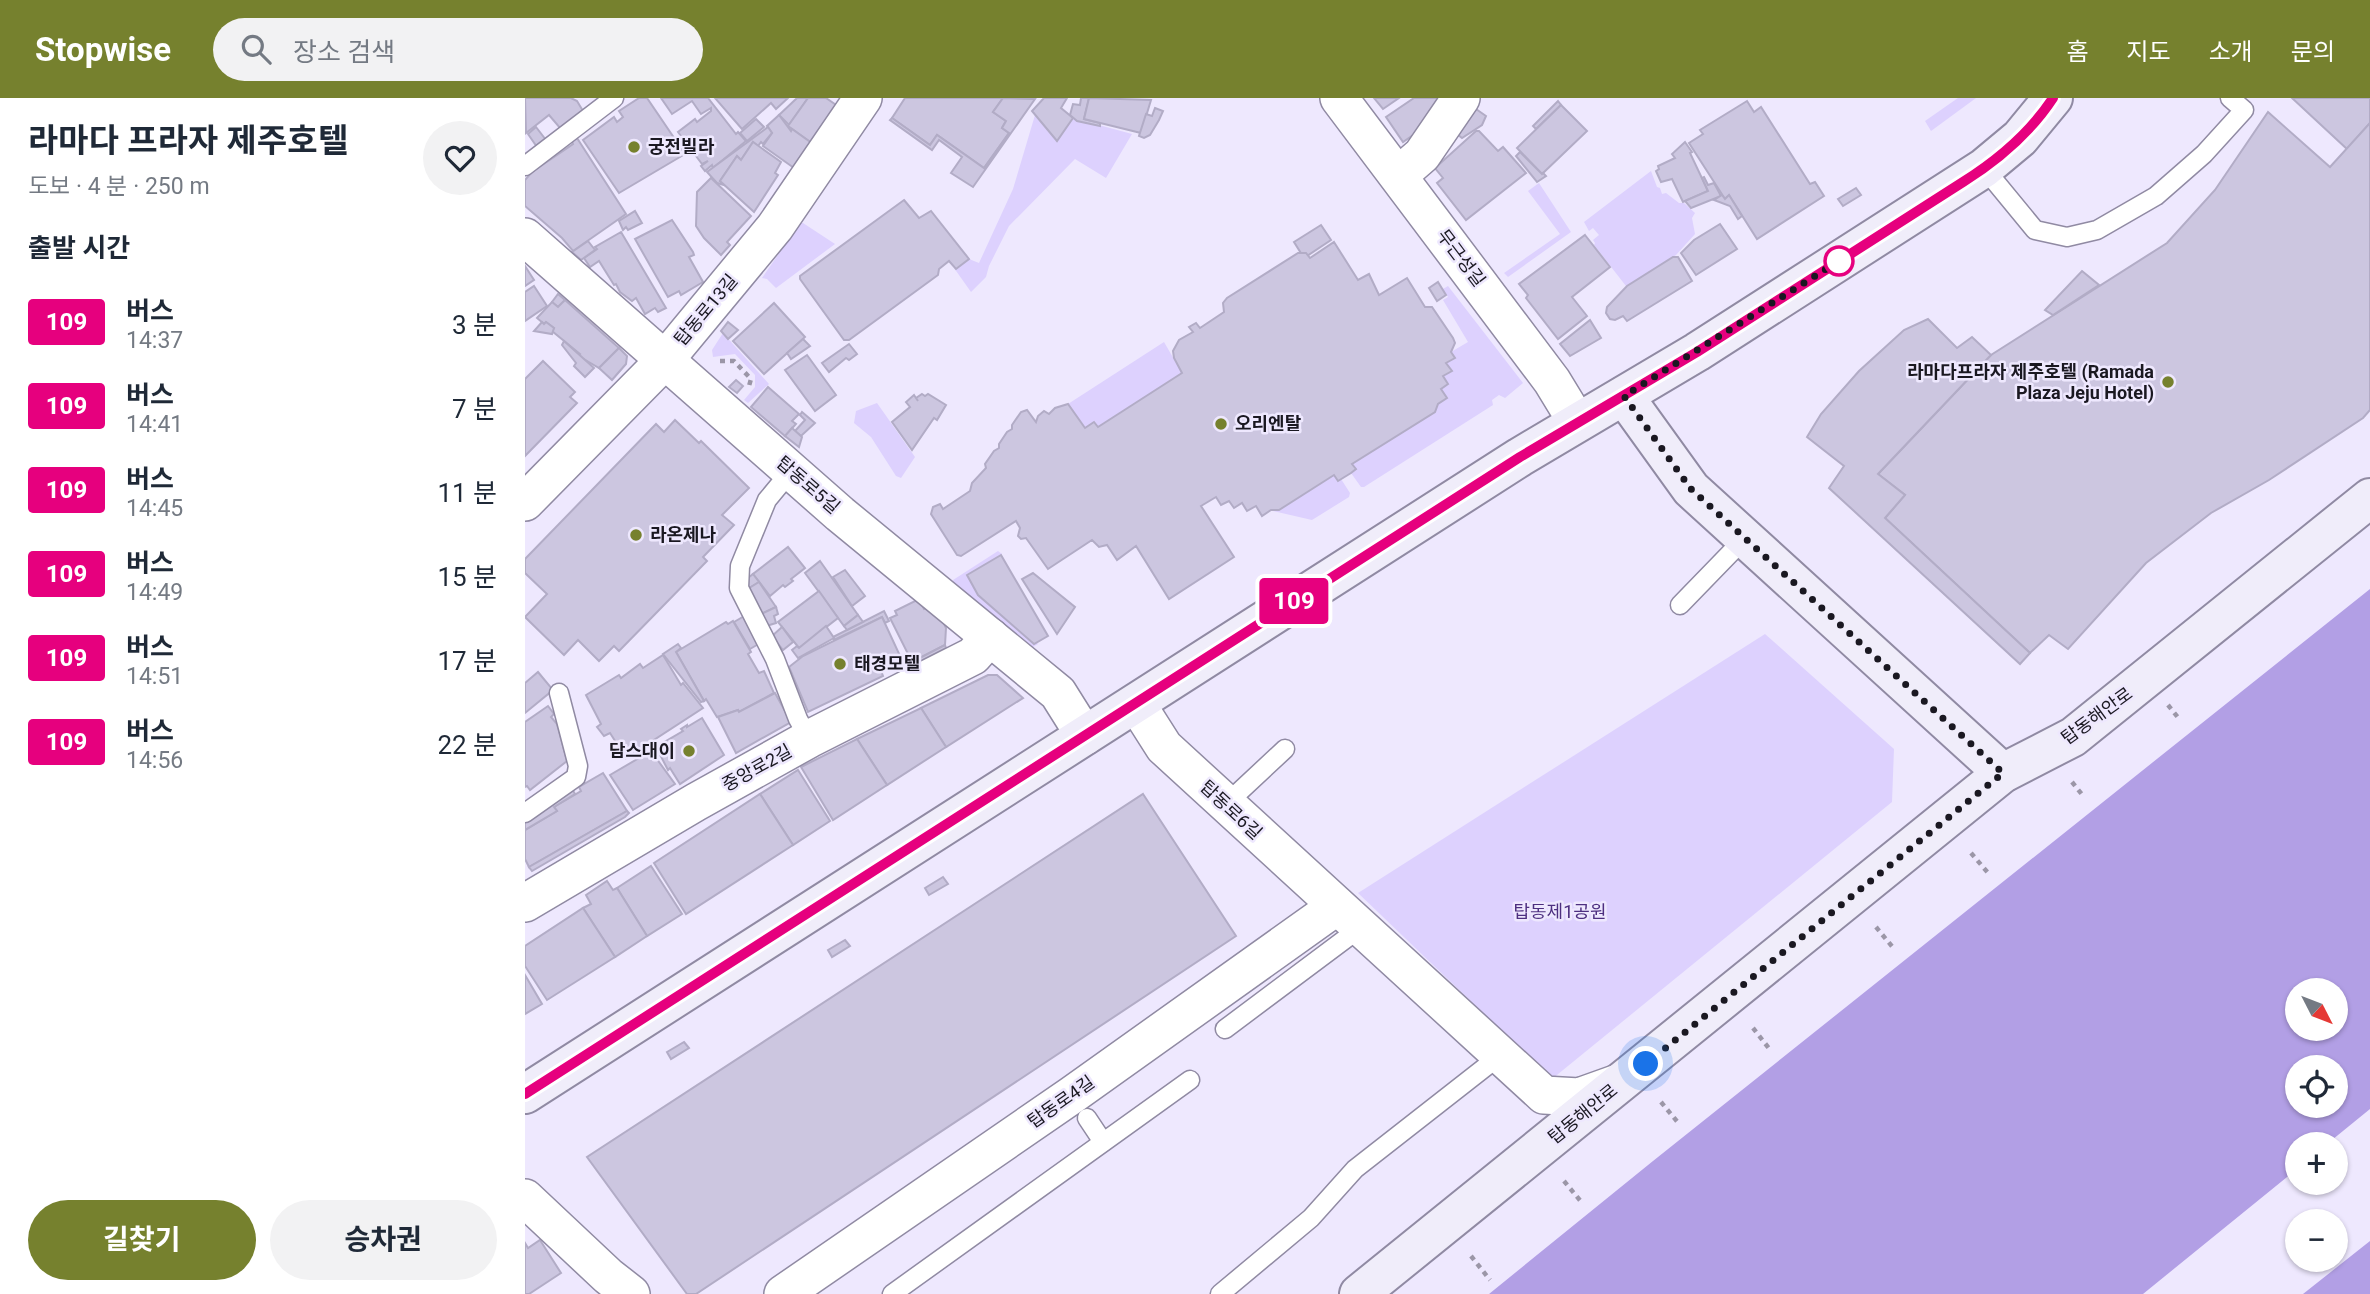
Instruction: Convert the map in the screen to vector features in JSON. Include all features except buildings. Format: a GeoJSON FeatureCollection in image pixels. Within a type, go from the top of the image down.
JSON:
{"type":"FeatureCollection","features":[{"type":"Feature","properties":{"kind":"main road"},"geometry":{"type":"LineString","coordinates":[[525,1094],[1577,422],[1697,352],[1985,168],[2020,138],[2053,98]]}},
{"type":"Feature","properties":{"kind":"main road"},"geometry":{"type":"LineString","coordinates":[[1624,396],[1691,489],[2003,773]]}},
{"type":"Feature","properties":{"kind":"main road","name":"탑동해안로"},"geometry":{"type":"LineString","coordinates":[[1359,1294],[2003,773],[2073,737],[2370,498]]}},
{"type":"Feature","properties":{"kind":"street","name":"탑동로13길"},"geometry":{"type":"LineString","coordinates":[[525,502],[664,361],[775,227],[863,98]]}},
{"type":"Feature","properties":{"kind":"street","name":"무근성길"},"geometry":{"type":"LineString","coordinates":[[1339,98],[1552,381],[1577,422]]}},
{"type":"Feature","properties":{"kind":"street"},"geometry":{"type":"LineString","coordinates":[[1399,175],[1422,155],[1461,98]]}},
{"type":"Feature","properties":{"kind":"street","name":"탑동로5길"},"geometry":{"type":"LineString","coordinates":[[525,237],[791,471],[1058,693],[1085,736]]}},
{"type":"Feature","properties":{"kind":"street","name":"중앙로2길"},"geometry":{"type":"LineString","coordinates":[[525,903],[695,802],[809,739],[973,656],[990,637]]}},
{"type":"Feature","properties":{"kind":"street","name":"탑동로6길"},"geometry":{"type":"LineString","coordinates":[[1136,703],[1164,747],[1545,1095],[1579,1097],[1625,1081]]}},
{"type":"Feature","properties":{"kind":"street","name":"탑동로4길"},"geometry":{"type":"LineString","coordinates":[[783,1294],[1072,1095],[1348,917]]}},
{"type":"Feature","properties":{"kind":"street"},"geometry":{"type":"LineString","coordinates":[[525,1198],[607,1288]]}},
{"type":"Feature","properties":{"kind":"lane"},"geometry":{"type":"LineString","coordinates":[[525,166],[614,98]]}},
{"type":"Feature","properties":{"kind":"lane"},"geometry":{"type":"LineString","coordinates":[[1985,168],[2035,230],[2067,237],[2097,230],[2155,196],[2204,154],[2244,110],[2230,98]]}},
{"type":"Feature","properties":{"kind":"lane"},"geometry":{"type":"LineString","coordinates":[[791,471],[768,500],[740,566],[739,587],[775,659],[809,739]]}},
{"type":"Feature","properties":{"kind":"lane"},"geometry":{"type":"LineString","coordinates":[[1680,605],[1746,537]]}},
{"type":"Feature","properties":{"kind":"lane"},"geometry":{"type":"LineString","coordinates":[[525,813],[576,777],[578,766],[559,693]]}},
{"type":"Feature","properties":{"kind":"lane"},"geometry":{"type":"LineString","coordinates":[[1225,805],[1285,749]]}},
{"type":"Feature","properties":{"kind":"lane"},"geometry":{"type":"LineString","coordinates":[[1226,1029],[1348,917]]}},
{"type":"Feature","properties":{"kind":"lane"},"geometry":{"type":"LineString","coordinates":[[1220,1294],[1311,1218],[1356,1169],[1502,1054]]}},
{"type":"Feature","properties":{"kind":"lane"},"geometry":{"type":"LineString","coordinates":[[892,1294],[1190,1080]]}},
{"type":"Feature","properties":{"kind":"lane"},"geometry":{"type":"LineString","coordinates":[[1087,1118],[1103,1142]]}},
{"type":"Feature","properties":{"kind":"path"},"geometry":{"type":"LineString","coordinates":[[2167,705],[2180,720]]}},
{"type":"Feature","properties":{"kind":"path"},"geometry":{"type":"LineString","coordinates":[[2072,782],[2084,797]]}},
{"type":"Feature","properties":{"kind":"path"},"geometry":{"type":"LineString","coordinates":[[1971,853],[1989,874]]}},
{"type":"Feature","properties":{"kind":"path"},"geometry":{"type":"LineString","coordinates":[[1876,927],[1895,950]]}},
{"type":"Feature","properties":{"kind":"path"},"geometry":{"type":"LineString","coordinates":[[1753,1028],[1770,1051]]}},
{"type":"Feature","properties":{"kind":"path"},"geometry":{"type":"LineString","coordinates":[[1661,1102],[1680,1125]]}},
{"type":"Feature","properties":{"kind":"path"},"geometry":{"type":"LineString","coordinates":[[1564,1181],[1583,1204]]}},
{"type":"Feature","properties":{"kind":"path"},"geometry":{"type":"LineString","coordinates":[[1471,1256],[1490,1280]]}},
{"type":"Feature","properties":{"kind":"green space"},"geometry":{"type":"Polygon","coordinates":[[[1958,98],[1976,98],[1931,131],[1925,121],[1958,98]]]}},
{"type":"Feature","properties":{"kind":"green space"},"geometry":{"type":"Polygon","coordinates":[[[1035,115],[1056,141],[1073,118],[1132,134],[1106,178],[1075,159],[1009,226],[986,277],[971,292],[954,268],[969,259],[979,263],[1013,189],[1035,115]]]}},
{"type":"Feature","properties":{"kind":"green space"},"geometry":{"type":"Polygon","coordinates":[[[1651,171],[1662,194],[1666,193],[1679,203],[1684,203],[1695,213],[1692,218],[1695,234],[1676,255],[1626,286],[1594,245],[1593,240],[1599,235],[1593,228],[1589,231],[1584,222],[1651,171]]]}},
{"type":"Feature","properties":{"kind":"green space"},"geometry":{"type":"Polygon","coordinates":[[[1539,183],[1571,232],[1508,277],[1504,273],[1560,234],[1528,191],[1539,183]]]}},
{"type":"Feature","properties":{"kind":"green space"},"geometry":{"type":"Polygon","coordinates":[[[800,223],[835,244],[776,288],[762,278],[800,223]]]}},
{"type":"Feature","properties":{"kind":"green space"},"geometry":{"type":"Polygon","coordinates":[[[1448,286],[1523,383],[1505,398],[1499,395],[1492,400],[1493,405],[1361,487],[1351,473],[1356,469],[1352,464],[1435,412],[1441,389],[1448,384],[1443,376],[1451,371],[1446,363],[1455,358],[1451,352],[1468,342],[1443,300],[1448,297],[1443,289],[1448,286]]]}},
{"type":"Feature","properties":{"kind":"green space"},"geometry":{"type":"Polygon","coordinates":[[[723,333],[769,384],[748,403],[744,400],[755,387],[755,375],[735,354],[713,357],[712,350],[723,333]]]}},
{"type":"Feature","properties":{"kind":"green space"},"geometry":{"type":"Polygon","coordinates":[[[1164,342],[1182,373],[1098,427],[1094,422],[1085,428],[1068,404],[1164,342]]]}},
{"type":"Feature","properties":{"kind":"green space"},"geometry":{"type":"Polygon","coordinates":[[[877,403],[915,457],[901,478],[896,476],[871,437],[854,423],[856,411],[877,403]]]}},
{"type":"Feature","properties":{"kind":"green space"},"geometry":{"type":"Polygon","coordinates":[[[1334,475],[1338,481],[1341,479],[1350,493],[1349,497],[1312,520],[1273,511],[1279,510],[1334,475]]]}},
{"type":"Feature","properties":{"kind":"green space"},"geometry":{"type":"Polygon","coordinates":[[[998,551],[1002,554],[967,576],[978,595],[1033,644],[1038,644],[1033,647],[954,583],[953,580],[998,551]]]}},
{"type":"Feature","properties":{"kind":"green space","name":"탑동제1공원"},"geometry":{"type":"Polygon","coordinates":[[[1765,634],[1894,749],[1892,802],[1552,1079],[1358,893],[1765,634]]]}},
{"type":"Feature","properties":{"kind":"shaded area"},"geometry":{"type":"Polygon","coordinates":[[[2370,589],[2370,1294],[1489,1294],[1653,1161],[2370,589]]]}},
{"type":"Feature","properties":{"kind":"pier"},"geometry":{"type":"Polygon","coordinates":[[[2370,1109],[2370,1241],[2348,1258],[2348,1209],[2285,1209],[2285,1272],[2331,1272],[2303,1294],[2143,1294],[2285,1179],[2285,1195],[2348,1195],[2348,1132],[2342,1132],[2370,1109]]]}},
{"type":"Feature","properties":{"kind":"bus line","name":"109"},"geometry":{"type":"LineString","coordinates":[[525,1094],[1520,457],[1697,352],[1985,168],[2020,138],[2053,98]]}},
{"type":"Feature","properties":{"kind":"place","name":"궁전빌라"},"geometry":{"type":"Point","coordinates":[634,147]}},
{"type":"Feature","properties":{"kind":"place","name":"라마다프라자 제주호텔 (Ramada Plaza Jeju Hotel)"},"geometry":{"type":"Point","coordinates":[2168,382]}},
{"type":"Feature","properties":{"kind":"place","name":"오리엔탈"},"geometry":{"type":"Point","coordinates":[1221,424]}},
{"type":"Feature","properties":{"kind":"place","name":"라온제나"},"geometry":{"type":"Point","coordinates":[636,535]}},
{"type":"Feature","properties":{"kind":"place","name":"태경모텔"},"geometry":{"type":"Point","coordinates":[840,664]}},
{"type":"Feature","properties":{"kind":"place","name":"담스대이"},"geometry":{"type":"Point","coordinates":[689,751]}},
{"type":"Feature","properties":{"kind":"route"},"geometry":{"type":"LineString","coordinates":[[1646,1064],[2003,773],[1691,489],[1624,396],[1839,261]]}}]}
